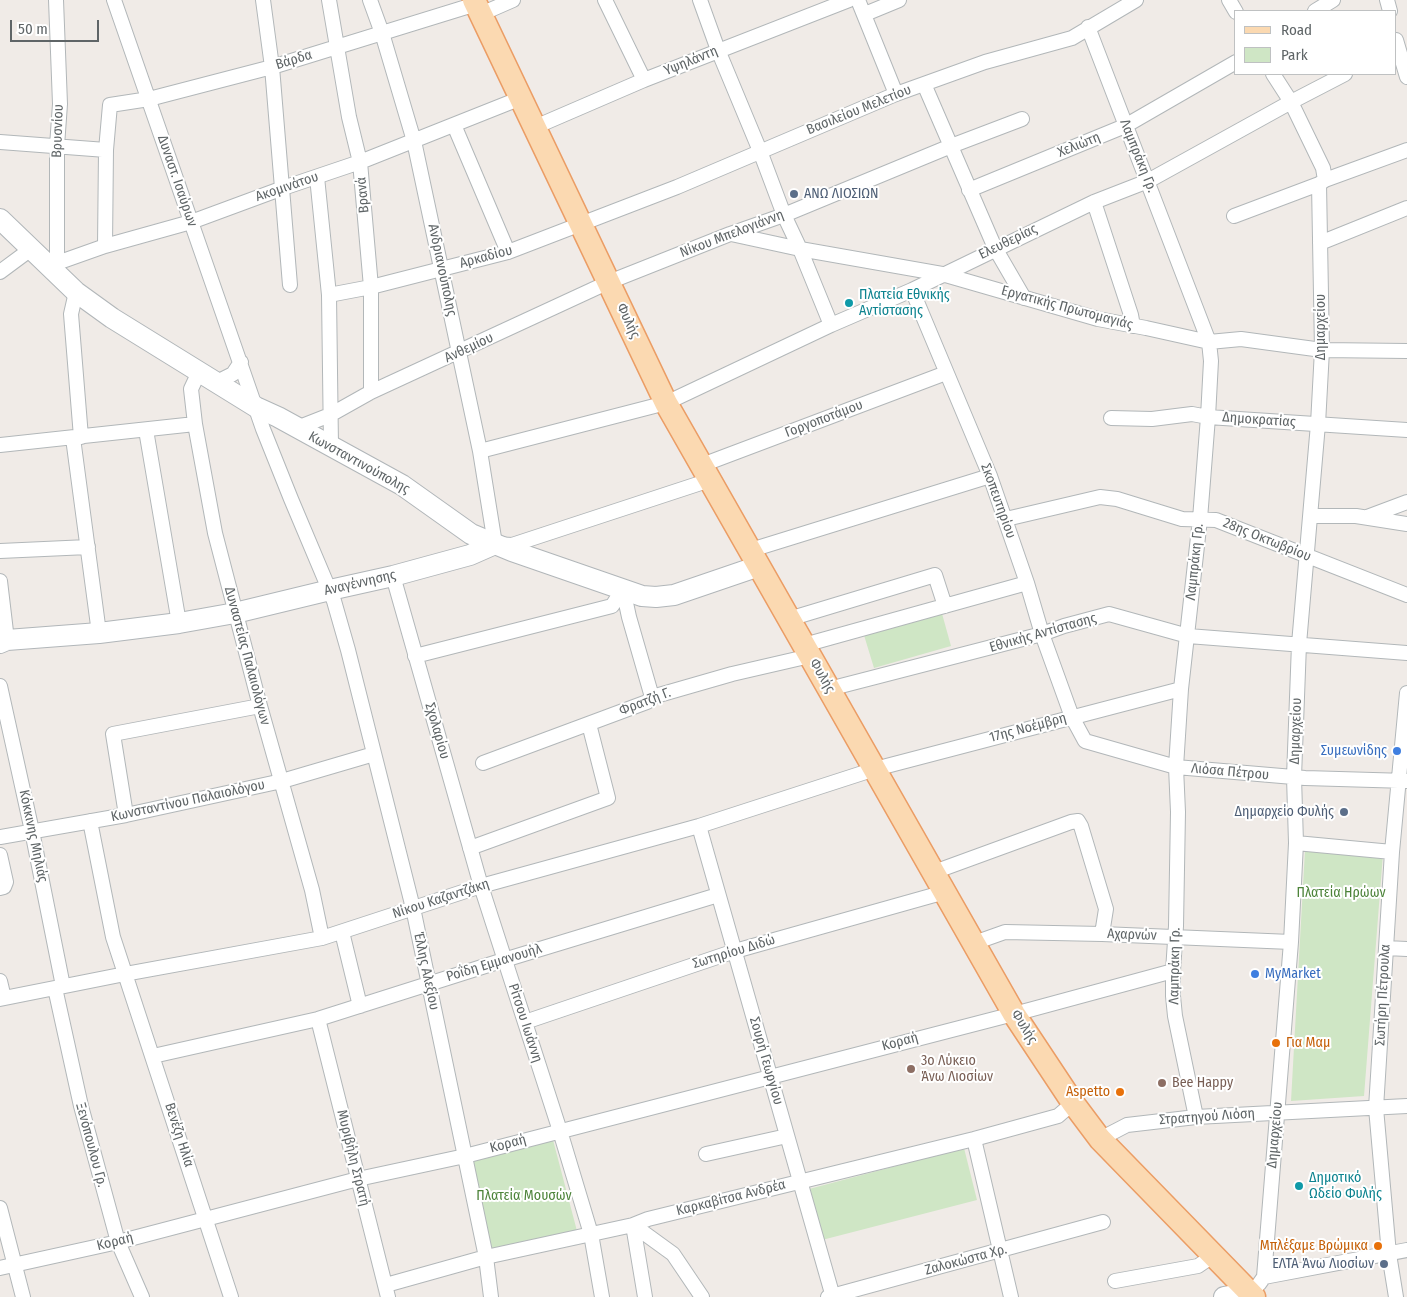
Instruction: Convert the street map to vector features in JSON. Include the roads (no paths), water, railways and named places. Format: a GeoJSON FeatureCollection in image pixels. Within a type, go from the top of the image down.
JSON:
{"type":"FeatureCollection","features":[{"type":"Feature","properties":{"kind":"main road","name":"Φυλής"},"geometry":{"type":"LineString","coordinates":[[477,6],[666,403],[1014,1014],[1073,1103],[1100,1139],[1214,1255],[1253,1291]]}},
{"type":"Feature","properties":{"kind":"street","name":"Βρυσνίου"},"geometry":{"type":"LineString","coordinates":[[55,266],[60,104],[56,0]]}},
{"type":"Feature","properties":{"kind":"street","name":"Δυναστ. Ισαύρων"},"geometry":{"type":"LineString","coordinates":[[114,0],[256,407],[291,499],[330,590]]}},
{"type":"Feature","properties":{"kind":"street"},"geometry":{"type":"LineString","coordinates":[[262,0],[272,67],[290,285]]}},
{"type":"Feature","properties":{"kind":"street","name":"Βρανά"},"geometry":{"type":"LineString","coordinates":[[329,0],[349,117],[360,162],[371,287],[372,392]]}},
{"type":"Feature","properties":{"kind":"street","name":"Ανδριανούπολης"},"geometry":{"type":"LineString","coordinates":[[370,0],[382,32],[414,141],[480,451],[496,544]]}},
{"type":"Feature","properties":{"kind":"street","name":"Βάρδα"},"geometry":{"type":"LineString","coordinates":[[106,150],[110,105],[149,99],[272,67],[382,32],[477,6],[513,0]]}},
{"type":"Feature","properties":{"kind":"street"},"geometry":{"type":"LineString","coordinates":[[605,0],[644,80]]}},
{"type":"Feature","properties":{"kind":"street"},"geometry":{"type":"LineString","coordinates":[[700,0],[784,215],[831,325]]}},
{"type":"Feature","properties":{"kind":"street","name":"Υψηλάντη"},"geometry":{"type":"LineString","coordinates":[[535,127],[718,50],[849,0]]}},
{"type":"Feature","properties":{"kind":"street"},"geometry":{"type":"LineString","coordinates":[[858,0],[896,94]]}},
{"type":"Feature","properties":{"kind":"street"},"geometry":{"type":"LineString","coordinates":[[865,14],[899,0]]}},
{"type":"Feature","properties":{"kind":"street","name":"Βασιλείου Μελετίου"},"geometry":{"type":"LineString","coordinates":[[582,225],[677,187],[896,94],[986,62],[1072,38],[1136,0]]}},
{"type":"Feature","properties":{"kind":"street"},"geometry":{"type":"LineString","coordinates":[[1317,10],[1332,0]]}},
{"type":"Feature","properties":{"kind":"street","name":"Λαμπράκη Γρ."},"geometry":{"type":"LineString","coordinates":[[1088,27],[1210,342],[1211,361],[1208,417],[1200,519],[1181,688],[1176,767],[1178,812],[1173,970],[1175,1016],[1196,1117]]}},
{"type":"Feature","properties":{"kind":"street"},"geometry":{"type":"LineString","coordinates":[[1399,44],[1407,77]]}},
{"type":"Feature","properties":{"kind":"street","name":"Χελιώτη"},"geometry":{"type":"LineString","coordinates":[[969,190],[1126,126],[1234,63]]}},
{"type":"Feature","properties":{"kind":"street","name":"Δημαρχείου"},"geometry":{"type":"LineString","coordinates":[[1253,1291],[1277,1112],[1291,942],[1296,843],[1294,777],[1299,644],[1311,516],[1322,350],[1320,243],[1323,168],[1291,102],[1274,75]]}},
{"type":"Feature","properties":{"kind":"street","name":"Ελευθερίας"},"geometry":{"type":"LineString","coordinates":[[480,451],[666,403],[831,325],[912,290],[1094,202],[1148,181],[1343,75]]}},
{"type":"Feature","properties":{"kind":"street"},"geometry":{"type":"LineString","coordinates":[[924,84],[996,248],[1024,298]]}},
{"type":"Feature","properties":{"kind":"street","name":"Ακομινάτου"},"geometry":{"type":"LineString","coordinates":[[55,266],[105,246],[191,222],[360,162],[521,98]]}},
{"type":"Feature","properties":{"kind":"street","name":"Νίκου Μπελογιάννη"},"geometry":{"type":"LineString","coordinates":[[609,282],[730,234],[784,215],[951,146],[1022,119]]}},
{"type":"Feature","properties":{"kind":"street"},"geometry":{"type":"LineString","coordinates":[[454,125],[508,252]]}},
{"type":"Feature","properties":{"kind":"street"},"geometry":{"type":"LineString","coordinates":[[0,142],[106,150],[105,246]]}},
{"type":"Feature","properties":{"kind":"street"},"geometry":{"type":"LineString","coordinates":[[1234,216],[1407,150]]}},
{"type":"Feature","properties":{"kind":"street"},"geometry":{"type":"LineString","coordinates":[[317,177],[329,295],[331,446]]}},
{"type":"Feature","properties":{"kind":"street"},"geometry":{"type":"LineString","coordinates":[[1094,202],[1133,326]]}},
{"type":"Feature","properties":{"kind":"street"},"geometry":{"type":"LineString","coordinates":[[1320,243],[1407,208]]}},
{"type":"Feature","properties":{"kind":"street","name":"Κωνσταντινούπολης"},"geometry":{"type":"LineString","coordinates":[[0,220],[31,249],[55,266],[76,292],[112,318],[256,407],[402,485],[471,534],[496,544],[533,548],[642,596],[674,595],[755,558]]}},
{"type":"Feature","properties":{"kind":"street","name":"Αρκαδίου"},"geometry":{"type":"LineString","coordinates":[[329,295],[371,287],[508,252],[582,225]]}},
{"type":"Feature","properties":{"kind":"street","name":"Εργατικής Πρωτομαγιάς"},"geometry":{"type":"LineString","coordinates":[[730,234],[800,249],[942,274],[1098,319],[1210,342],[1241,340],[1322,350],[1407,352]]}},
{"type":"Feature","properties":{"kind":"street"},"geometry":{"type":"LineString","coordinates":[[0,272],[31,249]]}},
{"type":"Feature","properties":{"kind":"street","name":"Ανθεμίου"},"geometry":{"type":"LineString","coordinates":[[297,428],[330,415],[372,392],[609,282]]}},
{"type":"Feature","properties":{"kind":"street","name":"Σκοπευτηρίου"},"geometry":{"type":"LineString","coordinates":[[912,290],[990,476],[1006,519],[1042,634],[1072,717]]}},
{"type":"Feature","properties":{"kind":"street"},"geometry":{"type":"LineString","coordinates":[[76,292],[71,314],[77,437],[98,633]]}},
{"type":"Feature","properties":{"kind":"street"},"geometry":{"type":"LineString","coordinates":[[217,382],[233,374],[241,362]]}},
{"type":"Feature","properties":{"kind":"street","name":"Δυναστείας Παλαιολόγων"},"geometry":{"type":"LineString","coordinates":[[199,372],[191,389],[195,424],[215,533],[260,706],[312,890],[322,938]]}},
{"type":"Feature","properties":{"kind":"street","name":"Γοργοποτάμου"},"geometry":{"type":"LineString","coordinates":[[706,472],[946,373]]}},
{"type":"Feature","properties":{"kind":"street","name":"Δημοκρατίας"},"geometry":{"type":"LineString","coordinates":[[1111,418],[1152,419],[1192,414],[1208,417],[1407,430]]}},
{"type":"Feature","properties":{"kind":"street"},"geometry":{"type":"LineString","coordinates":[[0,445],[195,424]]}},
{"type":"Feature","properties":{"kind":"street"},"geometry":{"type":"LineString","coordinates":[[146,430],[179,624]]}},
{"type":"Feature","properties":{"kind":"street"},"geometry":{"type":"LineString","coordinates":[[533,548],[706,472]]}},
{"type":"Feature","properties":{"kind":"street"},"geometry":{"type":"LineString","coordinates":[[755,558],[990,476]]}},
{"type":"Feature","properties":{"kind":"street","name":"28ης Οκτωβρίου"},"geometry":{"type":"LineString","coordinates":[[1006,519],[1100,497],[1117,499],[1182,519],[1216,520],[1306,557],[1407,594]]}},
{"type":"Feature","properties":{"kind":"street"},"geometry":{"type":"LineString","coordinates":[[1366,518],[1407,502]]}},
{"type":"Feature","properties":{"kind":"street"},"geometry":{"type":"LineString","coordinates":[[1311,516],[1356,516],[1407,524]]}},
{"type":"Feature","properties":{"kind":"street","name":"Αναγέννησης"},"geometry":{"type":"LineString","coordinates":[[3,642],[179,624],[235,613],[393,576],[470,555],[496,544]]}},
{"type":"Feature","properties":{"kind":"street"},"geometry":{"type":"LineString","coordinates":[[0,551],[88,547]]}},
{"type":"Feature","properties":{"kind":"street"},"geometry":{"type":"LineString","coordinates":[[790,619],[935,575],[945,606]]}},
{"type":"Feature","properties":{"kind":"street","name":"Σχολαρίου"},"geometry":{"type":"LineString","coordinates":[[393,576],[481,886]]}},
{"type":"Feature","properties":{"kind":"street"},"geometry":{"type":"LineString","coordinates":[[0,581],[3,642]]}},
{"type":"Feature","properties":{"kind":"street","name":"Φρατζή Γ."},"geometry":{"type":"LineString","coordinates":[[483,763],[647,702],[652,697],[732,674],[945,606],[1027,583]]}},
{"type":"Feature","properties":{"kind":"street"},"geometry":{"type":"LineString","coordinates":[[415,656],[612,606],[623,589]]}},
{"type":"Feature","properties":{"kind":"street"},"geometry":{"type":"LineString","coordinates":[[623,589],[652,697]]}},
{"type":"Feature","properties":{"kind":"street","name":"Έλλης Αλεξίου"},"geometry":{"type":"LineString","coordinates":[[330,590],[348,650],[413,908],[486,1257],[491,1297]]}},
{"type":"Feature","properties":{"kind":"street","name":"Εθνικής Αντίστασης"},"geometry":{"type":"LineString","coordinates":[[829,689],[1042,634],[1109,614],[1188,636],[1407,653]]}},
{"type":"Feature","properties":{"kind":"street","name":"Κόκκινης Μηλιάς"},"geometry":{"type":"LineString","coordinates":[[0,686],[32,831],[59,987]]}},
{"type":"Feature","properties":{"kind":"street","name":"17ης Νοέμβρη"},"geometry":{"type":"LineString","coordinates":[[875,769],[1181,688]]}},
{"type":"Feature","properties":{"kind":"street","name":"Σωτήρη Πέτρουλα"},"geometry":{"type":"LineString","coordinates":[[1396,1297],[1388,1254],[1376,1108],[1392,852],[1403,781],[1407,693]]}},
{"type":"Feature","properties":{"kind":"street"},"geometry":{"type":"LineString","coordinates":[[126,815],[113,734],[260,706]]}},
{"type":"Feature","properties":{"kind":"street","name":"Λιόσα Πέτρου"},"geometry":{"type":"LineString","coordinates":[[1072,717],[1085,741],[1176,767],[1294,777],[1403,781]]}},
{"type":"Feature","properties":{"kind":"street"},"geometry":{"type":"LineString","coordinates":[[470,848],[608,798],[589,724]]}},
{"type":"Feature","properties":{"kind":"street","name":"Κωνσταντίνου Παλαιολόγου"},"geometry":{"type":"LineString","coordinates":[[0,837],[126,815],[282,781],[374,754]]}},
{"type":"Feature","properties":{"kind":"street","name":"Νίκου Καζαντζάκη"},"geometry":{"type":"LineString","coordinates":[[2,998],[322,938],[481,886],[699,826],[875,769]]}},
{"type":"Feature","properties":{"kind":"street","name":"Βενέζη Ηλία"},"geometry":{"type":"LineString","coordinates":[[90,821],[113,937],[231,1297]]}},
{"type":"Feature","properties":{"kind":"street"},"geometry":{"type":"LineString","coordinates":[[934,872],[1078,821],[1106,909],[1102,934]]}},
{"type":"Feature","properties":{"kind":"street","name":"Σουρή Γεωργίου"},"geometry":{"type":"LineString","coordinates":[[699,826],[801,1181],[832,1297]]}},
{"type":"Feature","properties":{"kind":"street"},"geometry":{"type":"LineString","coordinates":[[1296,843],[1392,852]]}},
{"type":"Feature","properties":{"kind":"street"},"geometry":{"type":"LineString","coordinates":[[0,855],[3,887]]}},
{"type":"Feature","properties":{"kind":"street","name":"Ρίτσου Ιωάννη"},"geometry":{"type":"LineString","coordinates":[[481,886],[526,1022],[591,1234],[602,1297]]}},
{"type":"Feature","properties":{"kind":"street","name":"Σωτηρίου Διδώ"},"geometry":{"type":"LineString","coordinates":[[526,1022],[735,951],[945,892]]}},
{"type":"Feature","properties":{"kind":"street","name":"Ροΐδη Εμμανουήλ"},"geometry":{"type":"LineString","coordinates":[[153,1056],[318,1019],[718,895]]}},
{"type":"Feature","properties":{"kind":"street"},"geometry":{"type":"LineString","coordinates":[[342,932],[360,1006]]}},
{"type":"Feature","properties":{"kind":"street","name":"Αχαρνών"},"geometry":{"type":"LineString","coordinates":[[974,943],[1005,932],[1175,936],[1291,942]]}},
{"type":"Feature","properties":{"kind":"street"},"geometry":{"type":"LineString","coordinates":[[1386,948],[1407,949]]}},
{"type":"Feature","properties":{"kind":"street","name":"Κοραή"},"geometry":{"type":"LineString","coordinates":[[7,1267],[118,1242],[358,1179],[464,1156],[1014,1014],[1173,970]]}},
{"type":"Feature","properties":{"kind":"street"},"geometry":{"type":"LineString","coordinates":[[0,981],[2,998]]}},
{"type":"Feature","properties":{"kind":"street","name":"Ξενόπουλου Γρ."},"geometry":{"type":"LineString","coordinates":[[59,987],[81,1106],[118,1242],[142,1297]]}},
{"type":"Feature","properties":{"kind":"street","name":"Μυριβήλη Στρατή"},"geometry":{"type":"LineString","coordinates":[[318,1019],[387,1291]]}},
{"type":"Feature","properties":{"kind":"street","name":"Καρκαβίτσα Ανδρέα"},"geometry":{"type":"LineString","coordinates":[[387,1291],[486,1257],[633,1225],[648,1219],[974,1139],[1058,1116],[1073,1103]]}},
{"type":"Feature","properties":{"kind":"street","name":"Στρατηγού Λιόση"},"geometry":{"type":"LineString","coordinates":[[1100,1139],[1127,1125],[1196,1117],[1407,1106]]}},
{"type":"Feature","properties":{"kind":"street"},"geometry":{"type":"LineString","coordinates":[[706,1154],[787,1136]]}},
{"type":"Feature","properties":{"kind":"street"},"geometry":{"type":"LineString","coordinates":[[974,1139],[1011,1297]]}},
{"type":"Feature","properties":{"kind":"street"},"geometry":{"type":"LineString","coordinates":[[0,1208],[7,1267],[23,1297]]}},
{"type":"Feature","properties":{"kind":"street","name":"Ζαλοκώστα Χρ."},"geometry":{"type":"LineString","coordinates":[[832,1297],[1103,1222]]}},
{"type":"Feature","properties":{"kind":"street"},"geometry":{"type":"LineString","coordinates":[[633,1225],[645,1297]]}},
{"type":"Feature","properties":{"kind":"street"},"geometry":{"type":"LineString","coordinates":[[633,1225],[673,1254],[702,1297]]}},
{"type":"Feature","properties":{"kind":"street"},"geometry":{"type":"LineString","coordinates":[[1224,1297],[1407,1250]]}},
{"type":"Feature","properties":{"kind":"street"},"geometry":{"type":"LineString","coordinates":[[1115,1281],[1198,1266],[1214,1255]]}},
{"type":"Feature","properties":{"kind":"place","name":"ΑΝΩ ΛΙΟΣΙΩΝ"},"geometry":{"type":"Point","coordinates":[794,194]}},
{"type":"Feature","properties":{"kind":"place","name":"Πλατεία Εθνικής Αντίστασης"},"geometry":{"type":"Point","coordinates":[849,303]}},
{"type":"Feature","properties":{"kind":"place","name":"Συμεωνίδης"},"geometry":{"type":"Point","coordinates":[1397,751]}},
{"type":"Feature","properties":{"kind":"place","name":"Δημαρχείο Φυλής"},"geometry":{"type":"Point","coordinates":[1344,812]}},
{"type":"Feature","properties":{"kind":"place","name":"MyMarket"},"geometry":{"type":"Point","coordinates":[1255,974]}},
{"type":"Feature","properties":{"kind":"place","name":"Για Μαμ"},"geometry":{"type":"Point","coordinates":[1276,1043]}},
{"type":"Feature","properties":{"kind":"place","name":"3ο Λύκειο Άνω Λιοσίων"},"geometry":{"type":"Point","coordinates":[911,1069]}},
{"type":"Feature","properties":{"kind":"place","name":"Bee Happy"},"geometry":{"type":"Point","coordinates":[1162,1083]}},
{"type":"Feature","properties":{"kind":"place","name":"Aspetto"},"geometry":{"type":"Point","coordinates":[1120,1092]}},
{"type":"Feature","properties":{"kind":"place","name":"Δημοτικό Ωδείο Φυλής"},"geometry":{"type":"Point","coordinates":[1299,1186]}},
{"type":"Feature","properties":{"kind":"place","name":"Μπλέξαμε Βρώμικα"},"geometry":{"type":"Point","coordinates":[1378,1246]}},
{"type":"Feature","properties":{"kind":"place","name":"ΕΛΤΑ Άνω Λιοσίων"},"geometry":{"type":"Point","coordinates":[1384,1264]}},
{"type":"Feature","properties":{"kind":"park label","name":"Πλατεία Ηρώων"},"geometry":{"type":"Point","coordinates":[1341,893]}},
{"type":"Feature","properties":{"kind":"park label","name":"Πλατεία Μουσών"},"geometry":{"type":"Point","coordinates":[524,1196]}}]}
